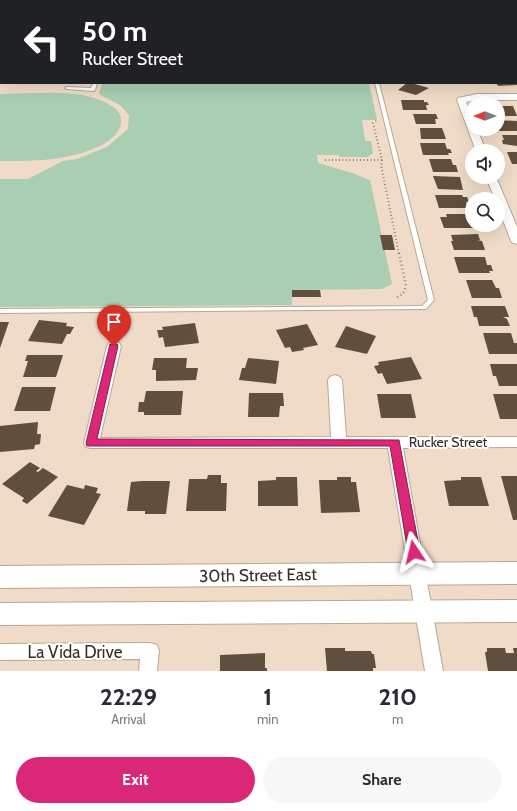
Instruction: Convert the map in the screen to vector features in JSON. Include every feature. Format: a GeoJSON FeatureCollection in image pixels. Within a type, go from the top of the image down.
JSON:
{"type":"FeatureCollection","features":[{"type":"Feature","properties":{"kind":"main road","name":"30th Street East"},"geometry":{"type":"LineString","coordinates":[[0,578],[517,573]]}},
{"type":"Feature","properties":{"kind":"main road"},"geometry":{"type":"LineString","coordinates":[[0,614],[517,611]]}},
{"type":"Feature","properties":{"kind":"street"},"geometry":{"type":"LineString","coordinates":[[505,97],[517,97]]}},
{"type":"Feature","properties":{"kind":"street"},"geometry":{"type":"LineString","coordinates":[[465,99],[461,100],[465,111]]}},
{"type":"Feature","properties":{"kind":"street"},"geometry":{"type":"LineString","coordinates":[[494,184],[517,241]]}},
{"type":"Feature","properties":{"kind":"street","name":"Rucker Street"},"geometry":{"type":"LineString","coordinates":[[114,346],[91,443],[517,442]]}},
{"type":"Feature","properties":{"kind":"street"},"geometry":{"type":"LineString","coordinates":[[335,380],[339,442]]}},
{"type":"Feature","properties":{"kind":"street"},"geometry":{"type":"LineString","coordinates":[[395,442],[434,671]]}},
{"type":"Feature","properties":{"kind":"street","name":"La Vida Drive"},"geometry":{"type":"LineString","coordinates":[[0,652],[150,651],[148,671]]}},
{"type":"Feature","properties":{"kind":"lane"},"geometry":{"type":"LineString","coordinates":[[67,88],[93,90],[95,84]]}},
{"type":"Feature","properties":{"kind":"lane"},"geometry":{"type":"LineString","coordinates":[[0,311],[424,308],[430,303],[431,300],[377,84]]}},
{"type":"Feature","properties":{"kind":"path"},"geometry":{"type":"LineString","coordinates":[[379,120],[374,123],[382,160],[381,165],[406,286],[406,290],[403,294],[392,298]]}},
{"type":"Feature","properties":{"kind":"path"},"geometry":{"type":"LineString","coordinates":[[325,160],[382,160]]}},
{"type":"Feature","properties":{"kind":"green space"},"geometry":{"type":"Polygon","coordinates":[[[102,84],[369,84],[377,120],[362,120],[365,141],[371,141],[373,153],[367,157],[317,155],[318,163],[370,180],[392,284],[382,289],[292,290],[292,305],[0,307],[0,179],[28,179],[63,161],[77,159],[107,147],[128,129],[129,115],[120,105],[100,95],[99,93],[102,84]]]}},
{"type":"Feature","properties":{"kind":"green space"},"geometry":{"type":"Polygon","coordinates":[[[64,93],[77,94],[100,100],[115,108],[118,112],[121,119],[120,127],[114,136],[102,145],[77,154],[52,159],[0,161],[0,94],[64,93]]]}},
{"type":"Feature","properties":{"kind":"building"},"geometry":{"type":"Polygon","coordinates":[[[406,84],[415,84],[429,88],[416,95],[398,90],[406,84]]]}},
{"type":"Feature","properties":{"kind":"building"},"geometry":{"type":"Polygon","coordinates":[[[497,84],[517,84],[517,85],[498,86],[497,84]]]}},
{"type":"Feature","properties":{"kind":"building"},"geometry":{"type":"Polygon","coordinates":[[[401,100],[424,100],[424,102],[427,102],[429,105],[426,105],[427,110],[403,110],[401,100]]]}},
{"type":"Feature","properties":{"kind":"building"},"geometry":{"type":"Polygon","coordinates":[[[505,106],[513,106],[517,116],[505,116],[505,106]]]}},
{"type":"Feature","properties":{"kind":"building"},"geometry":{"type":"Polygon","coordinates":[[[413,114],[436,114],[438,119],[435,119],[436,124],[416,124],[413,114]]]}},
{"type":"Feature","properties":{"kind":"building"},"geometry":{"type":"Polygon","coordinates":[[[505,120],[517,121],[517,131],[505,131],[505,120]]]}},
{"type":"Feature","properties":{"kind":"building"},"geometry":{"type":"Polygon","coordinates":[[[420,128],[442,128],[446,139],[421,139],[420,128]]]}},
{"type":"Feature","properties":{"kind":"building"},"geometry":{"type":"Polygon","coordinates":[[[517,135],[517,146],[503,144],[502,140],[504,140],[502,136],[517,135]]]}},
{"type":"Feature","properties":{"kind":"building"},"geometry":{"type":"Polygon","coordinates":[[[420,143],[445,143],[447,149],[450,149],[452,153],[448,153],[449,155],[423,155],[420,143]]]}},
{"type":"Feature","properties":{"kind":"building"},"geometry":{"type":"Polygon","coordinates":[[[507,152],[517,152],[517,164],[512,164],[507,152]]]}},
{"type":"Feature","properties":{"kind":"building"},"geometry":{"type":"Polygon","coordinates":[[[429,159],[451,159],[453,165],[456,165],[458,172],[433,172],[429,159]]]}},
{"type":"Feature","properties":{"kind":"building"},"geometry":{"type":"Polygon","coordinates":[[[433,176],[460,177],[463,190],[438,189],[433,176]]]}},
{"type":"Feature","properties":{"kind":"building"},"geometry":{"type":"Polygon","coordinates":[[[435,195],[462,195],[465,197],[465,208],[439,208],[435,195]]]}},
{"type":"Feature","properties":{"kind":"building"},"geometry":{"type":"Polygon","coordinates":[[[446,214],[465,214],[465,228],[444,228],[440,217],[447,217],[446,214]]]}},
{"type":"Feature","properties":{"kind":"building"},"geometry":{"type":"Polygon","coordinates":[[[478,234],[480,240],[477,240],[482,241],[485,250],[454,250],[451,235],[478,234]]]}},
{"type":"Feature","properties":{"kind":"building"},"geometry":{"type":"Polygon","coordinates":[[[380,235],[392,235],[395,250],[383,250],[380,235]]]}},
{"type":"Feature","properties":{"kind":"building"},"geometry":{"type":"Polygon","coordinates":[[[454,257],[485,257],[487,265],[491,265],[493,271],[489,271],[490,273],[459,273],[454,257]]]}},
{"type":"Feature","properties":{"kind":"building"},"geometry":{"type":"Polygon","coordinates":[[[466,280],[492,280],[496,288],[499,288],[502,298],[472,298],[466,280]]]}},
{"type":"Feature","properties":{"kind":"building"},"geometry":{"type":"Polygon","coordinates":[[[292,290],[320,290],[321,297],[292,297],[292,290]]]}},
{"type":"Feature","properties":{"kind":"building"},"geometry":{"type":"Polygon","coordinates":[[[471,306],[505,306],[509,317],[503,317],[507,319],[510,326],[479,326],[477,317],[474,317],[471,306]]]}},
{"type":"Feature","properties":{"kind":"building"},"geometry":{"type":"Polygon","coordinates":[[[39,320],[67,323],[66,326],[74,327],[70,334],[67,334],[62,344],[28,341],[39,320]]]}},
{"type":"Feature","properties":{"kind":"building"},"geometry":{"type":"Polygon","coordinates":[[[0,322],[9,322],[0,348],[0,322]]]}},
{"type":"Feature","properties":{"kind":"building"},"geometry":{"type":"Polygon","coordinates":[[[195,323],[199,343],[165,347],[163,337],[159,338],[157,330],[163,330],[162,327],[195,323]]]}},
{"type":"Feature","properties":{"kind":"building"},"geometry":{"type":"Polygon","coordinates":[[[307,324],[318,345],[292,352],[290,347],[285,348],[276,330],[307,324]]]}},
{"type":"Feature","properties":{"kind":"building"},"geometry":{"type":"Polygon","coordinates":[[[346,326],[376,336],[367,354],[335,347],[346,326]]]}},
{"type":"Feature","properties":{"kind":"building"},"geometry":{"type":"Polygon","coordinates":[[[483,333],[511,333],[514,343],[517,343],[517,354],[489,354],[483,333]]]}},
{"type":"Feature","properties":{"kind":"building"},"geometry":{"type":"Polygon","coordinates":[[[27,355],[63,355],[56,377],[23,377],[28,361],[25,361],[27,355]]]}},
{"type":"Feature","properties":{"kind":"building"},"geometry":{"type":"Polygon","coordinates":[[[411,357],[422,379],[387,384],[382,373],[378,374],[374,366],[379,365],[378,362],[411,357]]]}},
{"type":"Feature","properties":{"kind":"building"},"geometry":{"type":"Polygon","coordinates":[[[154,358],[187,358],[186,368],[198,368],[196,380],[156,381],[156,370],[152,370],[154,358]]]}},
{"type":"Feature","properties":{"kind":"building"},"geometry":{"type":"Polygon","coordinates":[[[248,358],[279,361],[276,384],[239,380],[242,368],[245,368],[248,358]]]}},
{"type":"Feature","properties":{"kind":"building"},"geometry":{"type":"Polygon","coordinates":[[[490,364],[517,364],[517,386],[499,386],[496,376],[493,376],[490,364]]]}},
{"type":"Feature","properties":{"kind":"building"},"geometry":{"type":"Polygon","coordinates":[[[22,387],[56,387],[50,411],[14,411],[22,387]]]}},
{"type":"Feature","properties":{"kind":"building"},"geometry":{"type":"Polygon","coordinates":[[[146,391],[183,391],[181,415],[144,415],[144,412],[138,412],[139,402],[144,402],[146,391]]]}},
{"type":"Feature","properties":{"kind":"building"},"geometry":{"type":"Polygon","coordinates":[[[249,393],[283,393],[284,406],[280,406],[279,417],[248,417],[249,393]]]}},
{"type":"Feature","properties":{"kind":"building"},"geometry":{"type":"Polygon","coordinates":[[[377,394],[411,394],[416,418],[381,418],[377,394]]]}},
{"type":"Feature","properties":{"kind":"building"},"geometry":{"type":"Polygon","coordinates":[[[493,394],[517,394],[517,419],[500,419],[493,394]]]}},
{"type":"Feature","properties":{"kind":"building"},"geometry":{"type":"Polygon","coordinates":[[[38,422],[37,434],[41,434],[40,444],[35,445],[34,449],[0,452],[0,426],[38,422]]]}},
{"type":"Feature","properties":{"kind":"building"},"geometry":{"type":"Polygon","coordinates":[[[30,462],[40,468],[36,471],[38,472],[43,468],[58,477],[27,504],[22,501],[24,498],[2,484],[30,462]]]}},
{"type":"Feature","properties":{"kind":"building"},"geometry":{"type":"Polygon","coordinates":[[[208,475],[221,475],[221,483],[227,483],[226,511],[186,511],[189,479],[207,479],[208,475]]]}},
{"type":"Feature","properties":{"kind":"building"},"geometry":{"type":"Polygon","coordinates":[[[501,476],[517,476],[517,520],[513,520],[501,476]]]}},
{"type":"Feature","properties":{"kind":"building"},"geometry":{"type":"Polygon","coordinates":[[[276,477],[297,477],[298,506],[258,506],[258,481],[276,480],[276,477]]]}},
{"type":"Feature","properties":{"kind":"building"},"geometry":{"type":"Polygon","coordinates":[[[337,477],[351,477],[351,482],[356,482],[360,512],[321,513],[319,480],[337,480],[337,477]]]}},
{"type":"Feature","properties":{"kind":"building"},"geometry":{"type":"Polygon","coordinates":[[[461,477],[481,477],[489,506],[449,506],[444,481],[461,480],[461,477]]]}},
{"type":"Feature","properties":{"kind":"building"},"geometry":{"type":"Polygon","coordinates":[[[170,481],[166,514],[145,514],[145,511],[127,511],[131,482],[170,481]]]}},
{"type":"Feature","properties":{"kind":"building"},"geometry":{"type":"Polygon","coordinates":[[[67,485],[84,489],[85,485],[98,488],[96,493],[101,494],[84,525],[48,516],[67,485]]]}},
{"type":"Feature","properties":{"kind":"building"},"geometry":{"type":"Polygon","coordinates":[[[325,648],[345,648],[345,651],[371,651],[372,654],[374,654],[376,668],[373,668],[373,671],[327,671],[325,648]]]}},
{"type":"Feature","properties":{"kind":"building"},"geometry":{"type":"Polygon","coordinates":[[[487,648],[505,648],[506,653],[514,653],[513,648],[517,648],[517,671],[488,671],[485,652],[487,652],[487,648]]]}},
{"type":"Feature","properties":{"kind":"building"},"geometry":{"type":"Polygon","coordinates":[[[265,653],[265,668],[267,668],[267,671],[220,671],[220,655],[265,653]]]}},
{"type":"Feature","properties":{"kind":"route"},"geometry":{"type":"LineString","coordinates":[[114,346],[91,443],[395,442],[414,552]]}}]}
